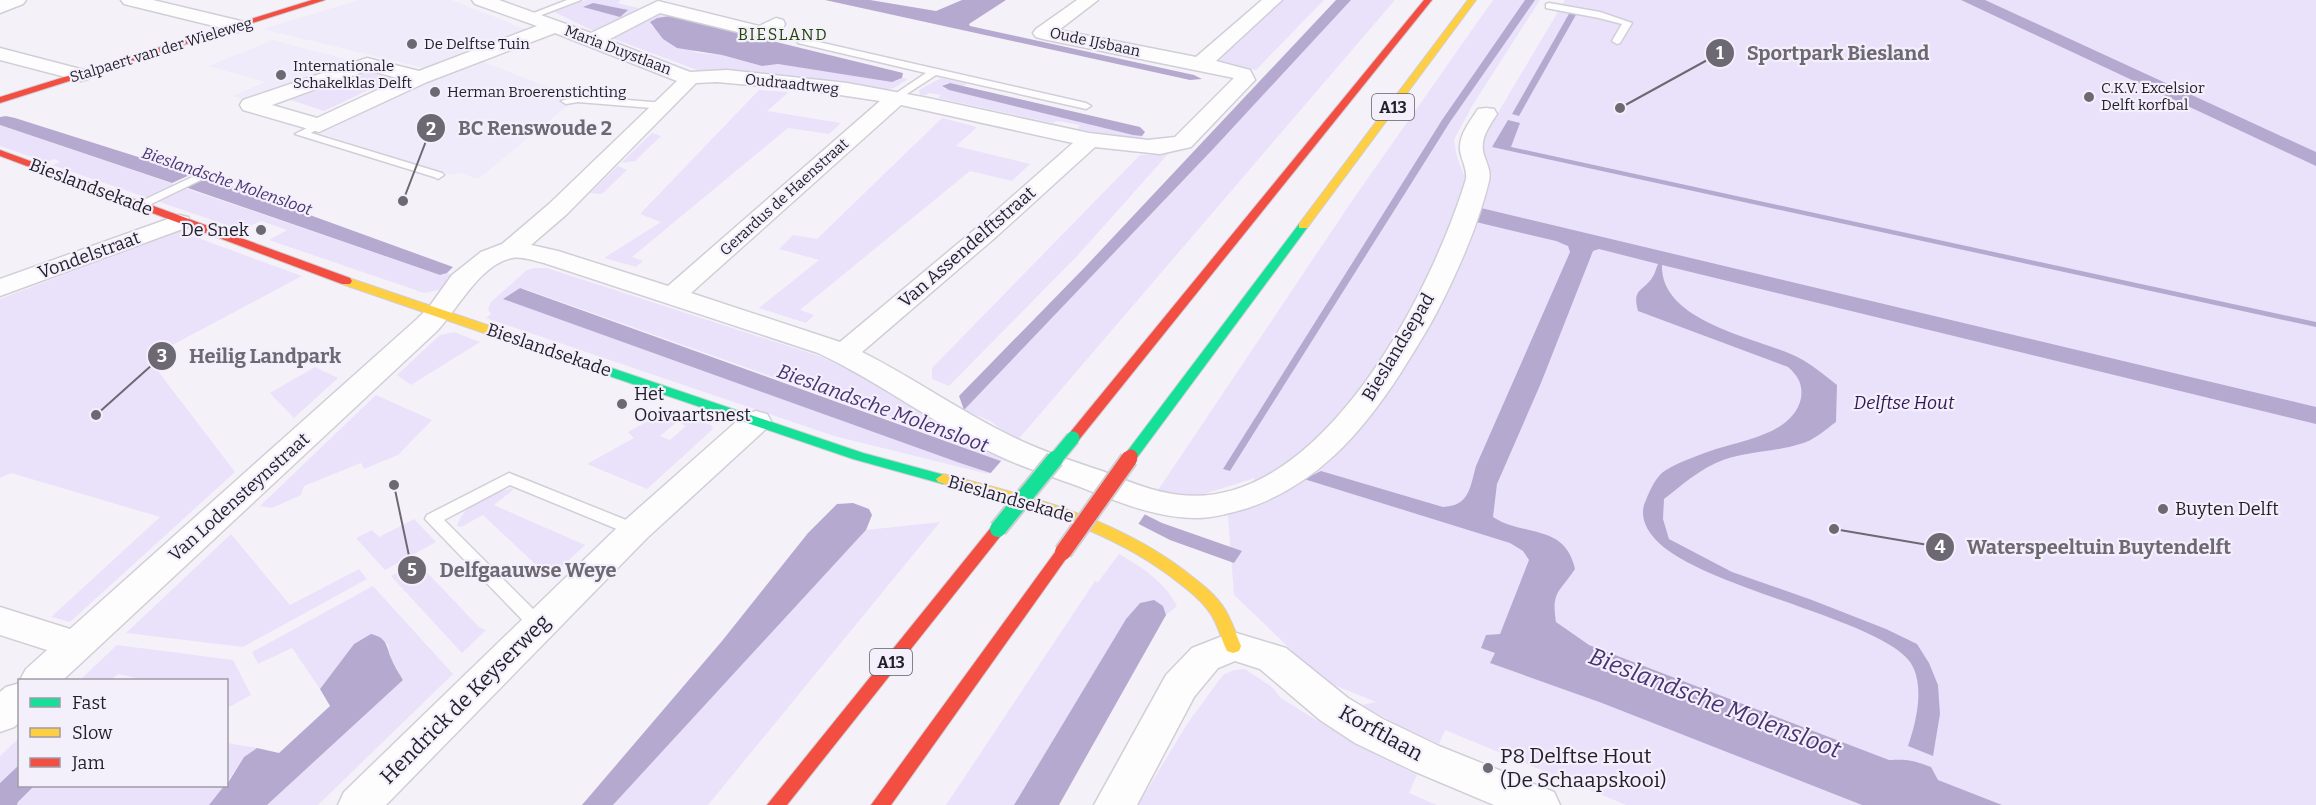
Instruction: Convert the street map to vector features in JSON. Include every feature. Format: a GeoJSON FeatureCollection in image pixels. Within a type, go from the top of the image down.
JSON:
{"type":"FeatureCollection","features":[{"type":"Feature","properties":{"kind":"main road","name":"Stalpaert van der Wieleweg"},"geometry":{"type":"LineString","coordinates":[[0,100],[321,0]]}},
{"type":"Feature","properties":{"kind":"main road","name":"A13"},"geometry":{"type":"LineString","coordinates":[[777,802],[1428,0]]}},
{"type":"Feature","properties":{"kind":"main road","name":"A13"},"geometry":{"type":"LineString","coordinates":[[880,805],[1131,456],[1472,0]]}},
{"type":"Feature","properties":{"kind":"main road","name":"Bieslandsekade"},"geometry":{"type":"LineString","coordinates":[[0,153],[141,204],[179,222],[756,421],[899,469],[1009,496],[1110,528],[1155,554],[1180,574],[1218,611],[1233,646]]}},
{"type":"Feature","properties":{"kind":"street"},"geometry":{"type":"LineString","coordinates":[[0,7],[17,0]]}},
{"type":"Feature","properties":{"kind":"street"},"geometry":{"type":"LineString","coordinates":[[130,0],[238,26]]}},
{"type":"Feature","properties":{"kind":"street","name":"Maria Duystlaan"},"geometry":{"type":"LineString","coordinates":[[481,0],[546,21]]}},
{"type":"Feature","properties":{"kind":"street","name":"Maria Duystlaan"},"geometry":{"type":"LineString","coordinates":[[503,0],[546,21],[688,78]]}},
{"type":"Feature","properties":{"kind":"street","name":"Oude IJsbaan"},"geometry":{"type":"LineString","coordinates":[[1089,0],[1043,33],[1237,72],[1245,76],[1245,80],[1183,142],[1174,146],[1154,148],[1105,139],[1089,140]]}},
{"type":"Feature","properties":{"kind":"street"},"geometry":{"type":"LineString","coordinates":[[1199,65],[1273,0]]}},
{"type":"Feature","properties":{"kind":"street"},"geometry":{"type":"LineString","coordinates":[[592,40],[658,7],[762,32],[776,24]]}},
{"type":"Feature","properties":{"kind":"street"},"geometry":{"type":"LineString","coordinates":[[420,78],[367,64],[251,105],[319,125],[546,21]]}},
{"type":"Feature","properties":{"kind":"street"},"geometry":{"type":"LineString","coordinates":[[0,54],[81,75]]}},
{"type":"Feature","properties":{"kind":"street","name":"Oudraadtweg"},"geometry":{"type":"LineString","coordinates":[[688,78],[705,76],[786,82],[896,98],[1089,140]]}},
{"type":"Feature","properties":{"kind":"street","name":"Van Lodensteynstraat"},"geometry":{"type":"LineString","coordinates":[[41,679],[438,313],[475,289],[505,261],[511,249],[558,209],[592,173],[686,85],[688,78]]}},
{"type":"Feature","properties":{"kind":"street","name":"Gerardus de Haenstraat"},"geometry":{"type":"LineString","coordinates":[[672,296],[896,98]]}},
{"type":"Feature","properties":{"kind":"street","name":"Bieslandsepad"},"geometry":{"type":"LineString","coordinates":[[844,353],[938,410],[1020,454],[1124,491],[1167,503],[1194,507],[1209,506],[1254,495],[1282,482],[1329,447],[1374,391],[1425,307],[1454,245],[1479,176],[1471,148],[1473,136],[1486,114]]}},
{"type":"Feature","properties":{"kind":"street","name":"Van Assendelftstraat"},"geometry":{"type":"LineString","coordinates":[[844,353],[988,231],[1089,140]]}},
{"type":"Feature","properties":{"kind":"street","name":"Vondelstraat"},"geometry":{"type":"LineString","coordinates":[[0,288],[179,222]]}},
{"type":"Feature","properties":{"kind":"street"},"geometry":{"type":"LineString","coordinates":[[511,249],[549,256],[844,353]]}},
{"type":"Feature","properties":{"kind":"street","name":"Hendrick de Keyserweg"},"geometry":{"type":"LineString","coordinates":[[359,805],[635,530],[756,421]]}},
{"type":"Feature","properties":{"kind":"street"},"geometry":{"type":"LineString","coordinates":[[0,621],[77,646]]}},
{"type":"Feature","properties":{"kind":"street"},"geometry":{"type":"LineString","coordinates":[[1115,805],[1180,686],[1205,658],[1233,646]]}},
{"type":"Feature","properties":{"kind":"street","name":"Korftlaan"},"geometry":{"type":"LineString","coordinates":[[1233,646],[1273,658],[1334,709],[1388,741],[1539,805]]}},
{"type":"Feature","properties":{"kind":"street"},"geometry":{"type":"LineString","coordinates":[[0,716],[18,700]]}},
{"type":"Feature","properties":{"kind":"lane"},"geometry":{"type":"LineString","coordinates":[[546,21],[576,0]]}},
{"type":"Feature","properties":{"kind":"lane"},"geometry":{"type":"LineString","coordinates":[[1549,6],[1600,15],[1627,23],[1617,41]]}},
{"type":"Feature","properties":{"kind":"lane"},"geometry":{"type":"LineString","coordinates":[[801,41],[1086,106]]}},
{"type":"Feature","properties":{"kind":"lane"},"geometry":{"type":"LineString","coordinates":[[896,98],[935,71]]}},
{"type":"Feature","properties":{"kind":"lane"},"geometry":{"type":"LineString","coordinates":[[566,101],[578,99],[664,106]]}},
{"type":"Feature","properties":{"kind":"lane"},"geometry":{"type":"LineString","coordinates":[[319,125],[301,134],[438,175]]}},
{"type":"Feature","properties":{"kind":"lane"},"geometry":{"type":"LineString","coordinates":[[141,204],[205,174]]}},
{"type":"Feature","properties":{"kind":"lane"},"geometry":{"type":"LineString","coordinates":[[538,625],[433,519],[509,478],[635,530]]}},
{"type":"Feature","properties":{"kind":"shaded area","name":"De Delftse Tuin"},"geometry":{"type":"Polygon","coordinates":[[[359,0],[452,0],[535,33],[428,69],[262,29],[359,0]]]}},
{"type":"Feature","properties":{"kind":"shaded area","name":"Internationale Schakelklas Delft"},"geometry":{"type":"Polygon","coordinates":[[[273,40],[353,61],[340,68],[247,101],[233,96],[265,82],[208,66],[273,40]]]}},
{"type":"Feature","properties":{"kind":"shaded area"},"geometry":{"type":"Polygon","coordinates":[[[478,60],[577,98],[478,179],[459,173],[451,175],[319,133],[444,72],[478,60]]]}},
{"type":"Feature","properties":{"kind":"green space"},"geometry":{"type":"Polygon","coordinates":[[[586,0],[621,0],[617,3],[638,8],[640,11],[598,33],[554,12],[586,0]]]}},
{"type":"Feature","properties":{"kind":"green space"},"geometry":{"type":"Polygon","coordinates":[[[1283,0],[1324,0],[1256,70],[1217,61],[1283,0]]]}},
{"type":"Feature","properties":{"kind":"green space"},"geometry":{"type":"Polygon","coordinates":[[[1351,0],[1395,0],[1017,441],[990,421],[964,410],[1351,0]]]}},
{"type":"Feature","properties":{"kind":"green space","name":"Delftse Hout"},"geometry":{"type":"Polygon","coordinates":[[[1493,0],[1540,0],[1472,106],[1454,140],[1457,157],[1465,177],[1454,211],[1489,164],[1480,143],[1565,0],[2316,0],[2316,805],[1626,805],[1445,730],[1439,744],[1400,726],[1362,705],[1376,702],[1324,681],[1234,595],[1228,516],[1255,478],[1201,495],[1156,493],[1356,195],[1493,0]]]}},
{"type":"Feature","properties":{"kind":"green space"},"geometry":{"type":"Polygon","coordinates":[[[665,13],[774,38],[769,41],[670,17],[650,25],[657,29],[663,39],[698,53],[722,55],[762,66],[778,64],[896,81],[902,78],[908,79],[894,88],[882,90],[786,76],[697,70],[609,37],[656,14],[665,13]]]}},
{"type":"Feature","properties":{"kind":"green space"},"geometry":{"type":"Polygon","coordinates":[[[369,72],[394,78],[324,111],[291,100],[369,72]]]}},
{"type":"Feature","properties":{"kind":"green space"},"geometry":{"type":"Polygon","coordinates":[[[941,78],[967,84],[963,86],[946,83],[943,88],[1142,136],[1145,143],[1078,129],[1080,125],[1057,121],[1053,123],[938,98],[941,95],[929,93],[920,95],[919,90],[941,78]]]}},
{"type":"Feature","properties":{"kind":"green space"},"geometry":{"type":"Polygon","coordinates":[[[759,90],[789,92],[767,111],[841,123],[829,134],[788,128],[632,257],[643,261],[636,267],[604,258],[661,222],[640,214],[759,90]]]}},
{"type":"Feature","properties":{"kind":"green space"},"geometry":{"type":"Polygon","coordinates":[[[942,118],[977,127],[956,146],[1030,164],[1012,181],[970,171],[800,310],[814,315],[806,323],[759,308],[819,260],[779,249],[793,235],[817,239],[942,118]]]}},
{"type":"Feature","properties":{"kind":"green space"},"geometry":{"type":"Polygon","coordinates":[[[0,125],[440,275],[447,273],[459,277],[439,290],[424,293],[269,240],[287,230],[261,221],[241,230],[52,165],[60,162],[55,159],[46,162],[0,146],[0,125]]]}},
{"type":"Feature","properties":{"kind":"green space"},"geometry":{"type":"Polygon","coordinates":[[[652,133],[661,136],[635,161],[621,163],[652,133]]]}},
{"type":"Feature","properties":{"kind":"green space"},"geometry":{"type":"Polygon","coordinates":[[[1168,154],[1078,255],[949,386],[932,379],[932,368],[1140,155],[1168,154]]]}},
{"type":"Feature","properties":{"kind":"green space"},"geometry":{"type":"Polygon","coordinates":[[[618,166],[627,170],[602,194],[590,193],[618,166]]]}},
{"type":"Feature","properties":{"kind":"green space"},"geometry":{"type":"Polygon","coordinates":[[[179,231],[302,276],[148,358],[235,472],[70,622],[51,617],[160,517],[11,473],[0,478],[0,299],[179,231]]]}},
{"type":"Feature","properties":{"kind":"green space"},"geometry":{"type":"Polygon","coordinates":[[[547,268],[822,357],[863,377],[1001,456],[1138,505],[1069,487],[832,398],[528,290],[520,288],[504,299],[990,472],[988,474],[834,436],[486,318],[491,314],[488,309],[491,302],[527,270],[547,268]]]}},
{"type":"Feature","properties":{"kind":"green space"},"geometry":{"type":"Polygon","coordinates":[[[454,332],[480,342],[411,385],[397,375],[440,335],[454,332]]]}},
{"type":"Feature","properties":{"kind":"green space"},"geometry":{"type":"Polygon","coordinates":[[[315,367],[338,378],[294,418],[270,393],[315,367]]]}},
{"type":"Feature","properties":{"kind":"green space"},"geometry":{"type":"Polygon","coordinates":[[[376,395],[432,420],[398,455],[364,469],[361,463],[304,486],[301,495],[272,508],[260,506],[376,395]]]}},
{"type":"Feature","properties":{"kind":"green space"},"geometry":{"type":"Polygon","coordinates":[[[665,409],[684,416],[660,436],[670,440],[686,426],[681,423],[688,417],[711,425],[713,429],[647,489],[587,464],[634,438],[628,432],[665,409]]]}},
{"type":"Feature","properties":{"kind":"green space"},"geometry":{"type":"Polygon","coordinates":[[[513,488],[494,505],[585,545],[550,578],[483,515],[461,527],[457,526],[465,511],[479,500],[513,488]]]}},
{"type":"Feature","properties":{"kind":"green space"},"geometry":{"type":"Polygon","coordinates":[[[414,519],[436,542],[385,570],[356,538],[372,530],[379,537],[414,519]]]}},
{"type":"Feature","properties":{"kind":"green space"},"geometry":{"type":"Polygon","coordinates":[[[940,522],[708,805],[613,805],[866,530],[940,522]]]}},
{"type":"Feature","properties":{"kind":"green space"},"geometry":{"type":"Polygon","coordinates":[[[231,534],[290,605],[359,569],[367,579],[243,647],[126,633],[231,534]]]}},
{"type":"Feature","properties":{"kind":"green space"},"geometry":{"type":"Polygon","coordinates":[[[1119,554],[1159,582],[1177,606],[1166,615],[1163,606],[1140,603],[1126,619],[1014,805],[946,805],[1095,581],[1098,582],[1119,554]]]}},
{"type":"Feature","properties":{"kind":"green space"},"geometry":{"type":"Polygon","coordinates":[[[417,562],[479,627],[486,630],[462,653],[391,576],[417,562]]]}},
{"type":"Feature","properties":{"kind":"green space"},"geometry":{"type":"Polygon","coordinates":[[[373,586],[453,674],[318,805],[267,805],[403,680],[391,659],[388,644],[354,644],[320,689],[292,648],[258,664],[252,652],[373,586]]]}},
{"type":"Feature","properties":{"kind":"green space"},"geometry":{"type":"Polygon","coordinates":[[[117,645],[233,660],[251,695],[228,707],[228,679],[140,679],[118,674],[112,679],[81,679],[117,645]]]}},
{"type":"Feature","properties":{"kind":"green space"},"geometry":{"type":"Polygon","coordinates":[[[1245,669],[1272,687],[1281,698],[1308,715],[1380,757],[1417,775],[1409,793],[1437,805],[1138,805],[1187,724],[1223,675],[1234,670],[1245,669]]]}},
{"type":"Feature","properties":{"kind":"green space"},"geometry":{"type":"Polygon","coordinates":[[[18,739],[18,766],[0,783],[0,756],[18,739]]]}},
{"type":"Feature","properties":{"kind":"green space"},"geometry":{"type":"Polygon","coordinates":[[[228,743],[257,748],[244,757],[228,781],[228,743]]]}},
{"type":"Feature","properties":{"kind":"green space"},"geometry":{"type":"Polygon","coordinates":[[[33,787],[223,787],[209,805],[17,805],[33,787]]]}},
{"type":"Feature","properties":{"kind":"water"},"geometry":{"type":"Polygon","coordinates":[[[825,0],[870,0],[936,11],[962,0],[1006,0],[969,24],[970,26],[1194,75],[1202,79],[1190,80],[825,0]]]}},
{"type":"Feature","properties":{"kind":"water"},"geometry":{"type":"Polygon","coordinates":[[[1336,0],[1351,0],[1214,148],[964,410],[959,396],[1086,266],[1336,0]]]}},
{"type":"Feature","properties":{"kind":"water"},"geometry":{"type":"Polygon","coordinates":[[[1525,0],[1535,0],[1450,122],[1230,471],[1223,469],[1442,120],[1525,0]]]}},
{"type":"Feature","properties":{"kind":"water"},"geometry":{"type":"Polygon","coordinates":[[[1961,0],[1985,0],[2316,152],[2316,166],[1961,0]]]}},
{"type":"Feature","properties":{"kind":"water"},"geometry":{"type":"Polygon","coordinates":[[[593,3],[628,10],[620,17],[583,7],[593,3]]]}},
{"type":"Feature","properties":{"kind":"water"},"geometry":{"type":"Polygon","coordinates":[[[1570,12],[1577,13],[1519,116],[1512,114],[1570,12]]]}},
{"type":"Feature","properties":{"kind":"water"},"geometry":{"type":"Polygon","coordinates":[[[670,16],[903,73],[902,78],[892,82],[778,64],[762,66],[722,55],[677,48],[663,39],[650,22],[657,18],[670,16]]]}},
{"type":"Feature","properties":{"kind":"water"},"geometry":{"type":"Polygon","coordinates":[[[950,83],[1140,127],[1145,132],[1142,136],[1133,135],[949,90],[942,86],[950,83]]]}},
{"type":"Feature","properties":{"kind":"water"},"geometry":{"type":"Polygon","coordinates":[[[6,116],[192,174],[172,183],[0,125],[0,117],[6,116]]]}},
{"type":"Feature","properties":{"kind":"water"},"geometry":{"type":"Polygon","coordinates":[[[1508,120],[1520,123],[1511,147],[2316,322],[2316,327],[1492,147],[1508,120]]]}},
{"type":"Feature","properties":{"kind":"water"},"geometry":{"type":"Polygon","coordinates":[[[205,177],[453,267],[447,273],[440,275],[185,187],[205,177]]]}},
{"type":"Feature","properties":{"kind":"water","name":"Bieslandsche Molensloot"},"geometry":{"type":"Polygon","coordinates":[[[1481,208],[2316,407],[2316,424],[1662,265],[1665,284],[1676,300],[1691,313],[1732,333],[1797,357],[1837,385],[1836,422],[1819,435],[1805,443],[1791,447],[1742,455],[1715,463],[1699,472],[1664,499],[1663,519],[1669,539],[1732,572],[1812,600],[1886,629],[1917,644],[1929,663],[1938,685],[1940,714],[1933,756],[1908,746],[1916,717],[1918,686],[1913,667],[1898,651],[1872,635],[1837,620],[1717,576],[1683,560],[1659,543],[1651,534],[1643,518],[1643,512],[1651,488],[1659,476],[1690,458],[1753,438],[1778,427],[1796,410],[1801,398],[1800,384],[1788,367],[1638,311],[1637,295],[1652,278],[1658,264],[1599,249],[1593,251],[1541,383],[1497,484],[1493,517],[1553,538],[1570,554],[1575,569],[1558,592],[1555,604],[1556,622],[1589,645],[1889,760],[1910,761],[1931,767],[1938,780],[2002,805],[1862,805],[1602,703],[1490,663],[1495,653],[1481,648],[1486,635],[1500,634],[1529,560],[1523,551],[1510,543],[1304,479],[1321,471],[1443,507],[1458,503],[1467,494],[1476,466],[1570,252],[1568,246],[1556,241],[1476,222],[1481,208]]]}},
{"type":"Feature","properties":{"kind":"water"},"geometry":{"type":"Polygon","coordinates":[[[520,288],[1134,509],[1162,523],[1242,551],[1234,563],[1170,540],[1125,517],[960,463],[503,299],[520,288]]]}},
{"type":"Feature","properties":{"kind":"water"},"geometry":{"type":"Polygon","coordinates":[[[853,503],[869,509],[872,515],[866,530],[613,805],[582,805],[722,641],[808,533],[837,504],[853,503]]]}},
{"type":"Feature","properties":{"kind":"water"},"geometry":{"type":"Polygon","coordinates":[[[1154,600],[1163,606],[1166,615],[1059,805],[1014,805],[1126,619],[1140,603],[1154,600]]]}},
{"type":"Feature","properties":{"kind":"water"},"geometry":{"type":"Polygon","coordinates":[[[371,634],[380,638],[385,643],[403,680],[267,805],[209,805],[223,787],[228,787],[228,783],[244,757],[257,748],[279,753],[330,706],[320,689],[354,644],[371,634]]]}},
{"type":"Feature","properties":{"kind":"water"},"geometry":{"type":"Polygon","coordinates":[[[18,766],[18,787],[33,787],[17,805],[0,805],[0,783],[18,766]]]}},
{"type":"Feature","properties":{"kind":"pier"},"geometry":{"type":"Polygon","coordinates":[[[1002,460],[1147,511],[1137,526],[1124,519],[989,475],[1002,460]]]}},
{"type":"Feature","properties":{"kind":"traffic: fast"},"geometry":{"type":"LineString","coordinates":[[1131,456],[1303,226]]}},
{"type":"Feature","properties":{"kind":"traffic: fast"},"geometry":{"type":"LineString","coordinates":[[576,360],[858,456],[943,479]]}},
{"type":"Feature","properties":{"kind":"traffic: fast"},"geometry":{"type":"LineString","coordinates":[[998,529],[1073,438]]}},
{"type":"Feature","properties":{"kind":"traffic: slow"},"geometry":{"type":"LineString","coordinates":[[1303,226],[1472,0]]}},
{"type":"Feature","properties":{"kind":"traffic: slow"},"geometry":{"type":"LineString","coordinates":[[346,281],[576,360]]}},
{"type":"Feature","properties":{"kind":"traffic: slow"},"geometry":{"type":"LineString","coordinates":[[943,479],[1068,514],[1128,541],[1155,557],[1207,598],[1220,616],[1233,646]]}},
{"type":"Feature","properties":{"kind":"traffic: jam"},"geometry":{"type":"LineString","coordinates":[[0,100],[321,0]]}},
{"type":"Feature","properties":{"kind":"traffic: jam"},"geometry":{"type":"LineString","coordinates":[[1073,438],[1428,0]]}},
{"type":"Feature","properties":{"kind":"traffic: jam"},"geometry":{"type":"LineString","coordinates":[[0,153],[346,281]]}},
{"type":"Feature","properties":{"kind":"traffic: jam"},"geometry":{"type":"LineString","coordinates":[[1063,552],[1131,456]]}},
{"type":"Feature","properties":{"kind":"traffic: jam"},"geometry":{"type":"LineString","coordinates":[[776,805],[998,529]]}},
{"type":"Feature","properties":{"kind":"traffic: jam"},"geometry":{"type":"LineString","coordinates":[[880,805],[1063,552]]}},
{"type":"Feature","properties":{"kind":"place","name":"De Delftse Tuin"},"geometry":{"type":"Point","coordinates":[412,44]}},
{"type":"Feature","properties":{"kind":"place","name":"Internationale Schakelklas Delft"},"geometry":{"type":"Point","coordinates":[281,75]}},
{"type":"Feature","properties":{"kind":"place","name":"Herman Broerenstichting"},"geometry":{"type":"Point","coordinates":[435,92]}},
{"type":"Feature","properties":{"kind":"place","name":"C.K.V. Excelsior Delft korfbal"},"geometry":{"type":"Point","coordinates":[2089,97]}},
{"type":"Feature","properties":{"kind":"place","name":"Sportpark Biesland"},"geometry":{"type":"Point","coordinates":[1620,108]}},
{"type":"Feature","properties":{"kind":"place","name":"BC Renswoude 2"},"geometry":{"type":"Point","coordinates":[403,201]}},
{"type":"Feature","properties":{"kind":"place","name":"De Snek"},"geometry":{"type":"Point","coordinates":[261,230]}},
{"type":"Feature","properties":{"kind":"place","name":"Het Ooivaartsnest"},"geometry":{"type":"Point","coordinates":[622,404]}},
{"type":"Feature","properties":{"kind":"place","name":"Heilig Landpark"},"geometry":{"type":"Point","coordinates":[96,415]}},
{"type":"Feature","properties":{"kind":"place","name":"Delfgaauwse Weye"},"geometry":{"type":"Point","coordinates":[394,485]}},
{"type":"Feature","properties":{"kind":"place","name":"Buyten Delft"},"geometry":{"type":"Point","coordinates":[2163,509]}},
{"type":"Feature","properties":{"kind":"place","name":"Waterspeeltuin Buytendelft"},"geometry":{"type":"Point","coordinates":[1834,529]}},
{"type":"Feature","properties":{"kind":"place","name":"P8 Delftse Hout (De Schaapskooi)"},"geometry":{"type":"Point","coordinates":[1488,768]}},
{"type":"Feature","properties":{"kind":"district","name":"BIESLAND"},"geometry":{"type":"Point","coordinates":[783,34]}}]}
